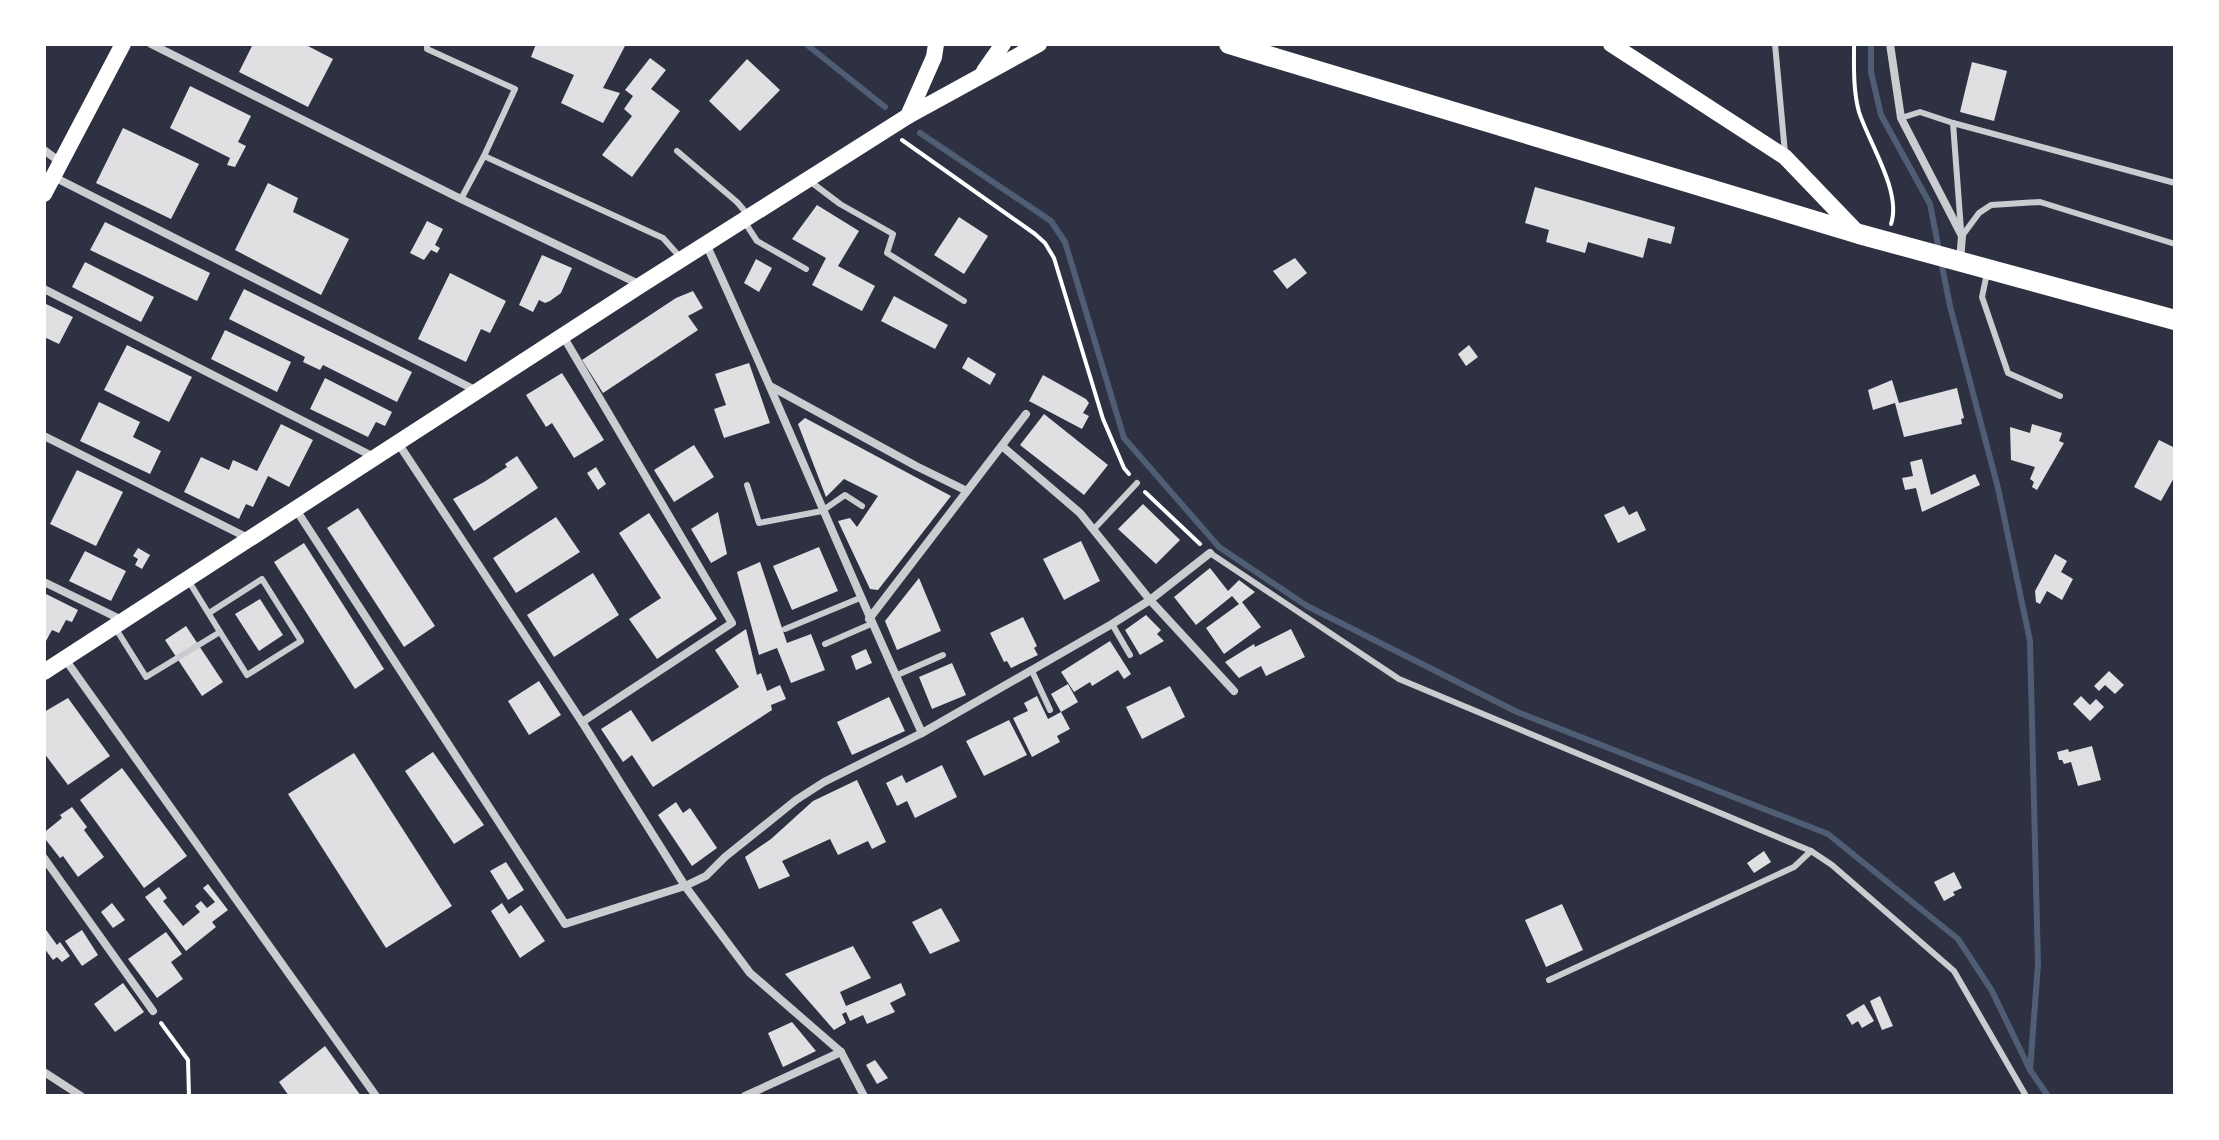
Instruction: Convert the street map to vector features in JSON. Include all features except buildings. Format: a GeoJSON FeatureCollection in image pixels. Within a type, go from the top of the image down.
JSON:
{"type":"FeatureCollection","features":[{"type":"Feature","properties":{"kind":"main road"},"geometry":{"type":"LineString","coordinates":[[44,194],[123,44]]}},
{"type":"Feature","properties":{"kind":"main road"},"geometry":{"type":"LineString","coordinates":[[908,116],[934,57],[936,44]]}},
{"type":"Feature","properties":{"kind":"main road"},"geometry":{"type":"LineString","coordinates":[[981,75],[1003,44]]}},
{"type":"Feature","properties":{"kind":"main road"},"geometry":{"type":"LineString","coordinates":[[44,672],[887,129],[1039,44]]}},
{"type":"Feature","properties":{"kind":"main road"},"geometry":{"type":"LineString","coordinates":[[1229,44],[1885,242],[2175,320]]}},
{"type":"Feature","properties":{"kind":"main road"},"geometry":{"type":"LineString","coordinates":[[1611,44],[1785,157],[1859,234]]}},
{"type":"Feature","properties":{"kind":"street"},"geometry":{"type":"LineString","coordinates":[[151,44],[641,285]]}},
{"type":"Feature","properties":{"kind":"street"},"geometry":{"type":"LineString","coordinates":[[1890,44],[1901,118],[1962,236],[1957,262]]}},
{"type":"Feature","properties":{"kind":"street"},"geometry":{"type":"LineString","coordinates":[[44,150],[57,170],[477,391]]}},
{"type":"Feature","properties":{"kind":"street"},"geometry":{"type":"LineString","coordinates":[[706,244],[772,386],[822,511],[922,733]]}},
{"type":"Feature","properties":{"kind":"street"},"geometry":{"type":"LineString","coordinates":[[44,289],[374,457]]}},
{"type":"Feature","properties":{"kind":"street"},"geometry":{"type":"LineString","coordinates":[[563,336],[732,623],[582,722]]}},
{"type":"Feature","properties":{"kind":"street"},"geometry":{"type":"LineString","coordinates":[[772,386],[967,491]]}},
{"type":"Feature","properties":{"kind":"street"},"geometry":{"type":"LineString","coordinates":[[870,621],[1026,414]]}},
{"type":"Feature","properties":{"kind":"street"},"geometry":{"type":"LineString","coordinates":[[44,436],[248,538]]}},
{"type":"Feature","properties":{"kind":"street"},"geometry":{"type":"LineString","coordinates":[[397,442],[582,722],[685,886],[750,973],[841,1052],[864,1096]]}},
{"type":"Feature","properties":{"kind":"street"},"geometry":{"type":"LineString","coordinates":[[1002,446],[1080,513],[1150,600],[1234,691]]}},
{"type":"Feature","properties":{"kind":"street"},"geometry":{"type":"LineString","coordinates":[[295,508],[565,924],[685,886],[706,876],[725,857],[824,782],[922,733],[1112,624],[1150,600],[1210,553]]}},
{"type":"Feature","properties":{"kind":"street"},"geometry":{"type":"LineString","coordinates":[[44,582],[118,623]]}},
{"type":"Feature","properties":{"kind":"street"},"geometry":{"type":"LineString","coordinates":[[64,659],[376,1096]]}},
{"type":"Feature","properties":{"kind":"street"},"geometry":{"type":"LineString","coordinates":[[44,858],[153,1011]]}},
{"type":"Feature","properties":{"kind":"street"},"geometry":{"type":"LineString","coordinates":[[745,1096],[841,1052]]}},
{"type":"Feature","properties":{"kind":"street"},"geometry":{"type":"LineString","coordinates":[[44,1072],[81,1096]]}},
{"type":"Feature","properties":{"kind":"lane"},"geometry":{"type":"LineString","coordinates":[[427,44],[427,49],[515,89],[461,199]]}},
{"type":"Feature","properties":{"kind":"lane"},"geometry":{"type":"LineString","coordinates":[[1775,44],[1785,157]]}},
{"type":"Feature","properties":{"kind":"lane"},"geometry":{"type":"LineString","coordinates":[[1901,118],[1920,112],[2175,183]]}},
{"type":"Feature","properties":{"kind":"lane"},"geometry":{"type":"LineString","coordinates":[[1953,123],[1962,236]]}},
{"type":"Feature","properties":{"kind":"lane"},"geometry":{"type":"LineString","coordinates":[[677,151],[737,202],[757,241],[806,269]]}},
{"type":"Feature","properties":{"kind":"lane"},"geometry":{"type":"LineString","coordinates":[[484,156],[663,238],[682,260]]}},
{"type":"Feature","properties":{"kind":"lane"},"geometry":{"type":"LineString","coordinates":[[808,180],[840,204],[893,234],[887,253],[964,301]]}},
{"type":"Feature","properties":{"kind":"lane"},"geometry":{"type":"LineString","coordinates":[[1962,236],[1979,213],[1991,205],[2040,202],[2175,244]]}},
{"type":"Feature","properties":{"kind":"lane"},"geometry":{"type":"LineString","coordinates":[[1987,270],[1982,297],[2008,373],[2060,396]]}},
{"type":"Feature","properties":{"kind":"lane"},"geometry":{"type":"LineString","coordinates":[[1094,529],[1137,483]]}},
{"type":"Feature","properties":{"kind":"lane"},"geometry":{"type":"LineString","coordinates":[[747,485],[759,523],[822,511],[845,495],[862,506]]}},
{"type":"Feature","properties":{"kind":"lane"},"geometry":{"type":"LineString","coordinates":[[1210,553],[1399,679],[1811,851],[1954,971],[2026,1096]]}},
{"type":"Feature","properties":{"kind":"lane"},"geometry":{"type":"LineString","coordinates":[[187,578],[247,675],[301,641],[262,579],[209,613]]}},
{"type":"Feature","properties":{"kind":"lane"},"geometry":{"type":"LineString","coordinates":[[785,629],[860,598]]}},
{"type":"Feature","properties":{"kind":"lane"},"geometry":{"type":"LineString","coordinates":[[825,644],[870,621]]}},
{"type":"Feature","properties":{"kind":"lane"},"geometry":{"type":"LineString","coordinates":[[118,623],[146,677],[220,632]]}},
{"type":"Feature","properties":{"kind":"lane"},"geometry":{"type":"LineString","coordinates":[[1112,624],[1130,655]]}},
{"type":"Feature","properties":{"kind":"lane"},"geometry":{"type":"LineString","coordinates":[[895,676],[943,655]]}},
{"type":"Feature","properties":{"kind":"lane"},"geometry":{"type":"LineString","coordinates":[[1032,671],[1050,710]]}},
{"type":"Feature","properties":{"kind":"lane"},"geometry":{"type":"LineString","coordinates":[[1549,980],[1794,867],[1811,851]]}},
{"type":"Feature","properties":{"kind":"path"},"geometry":{"type":"LineString","coordinates":[[1854,44],[1854,85],[1860,113],[1885,171],[1894,216],[1885,242]]}},
{"type":"Feature","properties":{"kind":"path"},"geometry":{"type":"LineString","coordinates":[[887,129],[1035,234],[1050,249],[1103,419],[1124,468],[1210,553]]}},
{"type":"Feature","properties":{"kind":"path"},"geometry":{"type":"LineString","coordinates":[[153,1011],[188,1060],[189,1096]]}},
{"type":"Feature","properties":{"kind":"waterway"},"geometry":{"type":"LineString","coordinates":[[806,44],[885,107]]}},
{"type":"Feature","properties":{"kind":"waterway"},"geometry":{"type":"LineString","coordinates":[[1871,44],[1871,72],[1881,115],[1930,204],[1939,250]]}},
{"type":"Feature","properties":{"kind":"waterway"},"geometry":{"type":"LineString","coordinates":[[920,133],[1051,221],[1065,242],[1124,438],[1219,547],[1307,606],[1517,712],[1828,834],[1958,939],[1992,991],[2030,1070]]}},
{"type":"Feature","properties":{"kind":"waterway"},"geometry":{"type":"LineString","coordinates":[[1941,261],[1998,488],[2030,641],[2038,965],[2030,1070],[2048,1096]]}}]}
